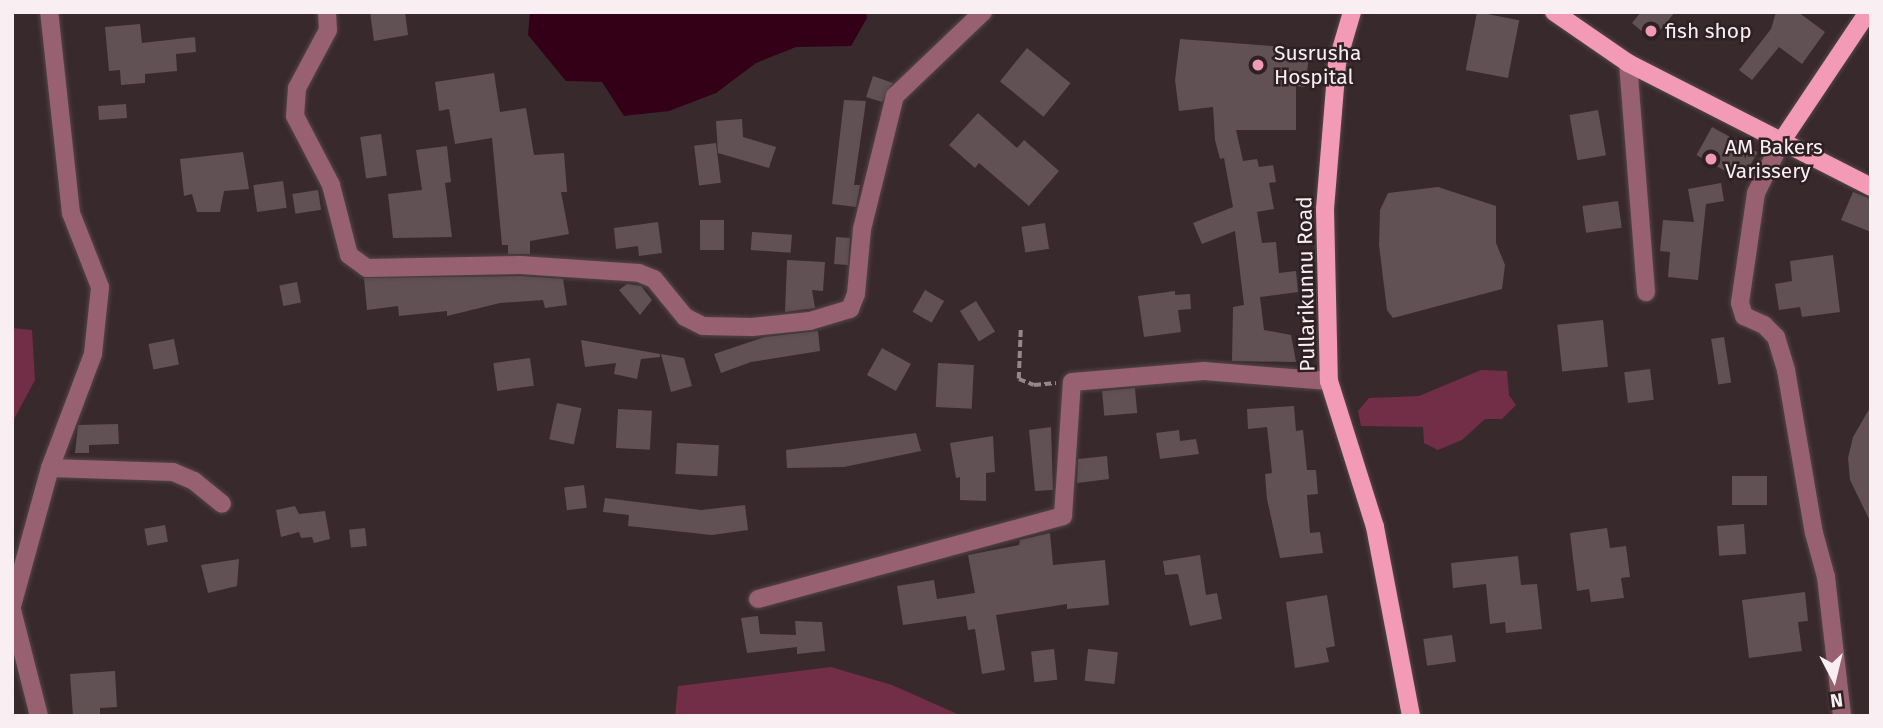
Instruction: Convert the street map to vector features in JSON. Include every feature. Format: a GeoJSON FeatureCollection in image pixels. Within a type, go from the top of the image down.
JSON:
{"type":"FeatureCollection","features":[{"type":"Feature","properties":{"kind":"main road","name":"Pullarikunnu Road"},"geometry":{"type":"LineString","coordinates":[[1352,12],[1337,63],[1325,209],[1329,381],[1375,527],[1411,716]]}},
{"type":"Feature","properties":{"kind":"main road"},"geometry":{"type":"LineString","coordinates":[[1554,12],[1628,63],[1871,187]]}},
{"type":"Feature","properties":{"kind":"main road"},"geometry":{"type":"LineString","coordinates":[[1781,142],[1868,12]]}},
{"type":"Feature","properties":{"kind":"street"},"geometry":{"type":"LineString","coordinates":[[39,716],[12,608],[50,468],[93,354],[100,288],[71,213],[48,12]]}},
{"type":"Feature","properties":{"kind":"street"},"geometry":{"type":"LineString","coordinates":[[327,12],[328,30],[297,88],[295,116],[331,185],[349,255],[367,268],[520,265],[639,273],[653,278],[685,317],[703,326],[752,327],[810,321],[849,309],[856,294],[862,229],[895,96],[983,12]]}},
{"type":"Feature","properties":{"kind":"street"},"geometry":{"type":"LineString","coordinates":[[1628,63],[1646,292]]}},
{"type":"Feature","properties":{"kind":"street"},"geometry":{"type":"LineString","coordinates":[[1781,142],[1756,193],[1740,303],[1744,316],[1764,325],[1776,337],[1786,370],[1814,533],[1826,577],[1842,716]]}},
{"type":"Feature","properties":{"kind":"street"},"geometry":{"type":"LineString","coordinates":[[758,600],[1063,516],[1072,382],[1225,370],[1329,381]]}},
{"type":"Feature","properties":{"kind":"street"},"geometry":{"type":"LineString","coordinates":[[50,468],[173,471],[194,481],[222,504]]}},
{"type":"Feature","properties":{"kind":"path"},"geometry":{"type":"LineString","coordinates":[[1021,330],[1017,370],[1023,383],[1072,382]]}},
{"type":"Feature","properties":{"kind":"shaded area"},"geometry":{"type":"Polygon","coordinates":[[[530,12],[866,12],[867,18],[851,46],[796,47],[756,63],[716,93],[669,111],[624,116],[602,82],[566,81],[528,35],[530,12]]]}},
{"type":"Feature","properties":{"kind":"shaded area"},"geometry":{"type":"Polygon","coordinates":[[[12,328],[32,330],[35,380],[12,423],[12,328]]]}},
{"type":"Feature","properties":{"kind":"shaded area"},"geometry":{"type":"Polygon","coordinates":[[[1481,370],[1507,371],[1509,395],[1516,405],[1502,419],[1485,419],[1462,440],[1438,450],[1424,443],[1423,427],[1361,426],[1358,411],[1369,398],[1419,396],[1481,370]]]}},
{"type":"Feature","properties":{"kind":"shaded area"},"geometry":{"type":"Polygon","coordinates":[[[831,667],[892,685],[962,716],[675,716],[678,686],[831,667]]]}},
{"type":"Feature","properties":{"kind":"building"},"geometry":{"type":"Polygon","coordinates":[[[370,12],[405,12],[408,35],[374,41],[370,12]]]}},
{"type":"Feature","properties":{"kind":"building"},"geometry":{"type":"Polygon","coordinates":[[[1477,12],[1519,20],[1508,78],[1466,70],[1477,12]]]}},
{"type":"Feature","properties":{"kind":"building","name":"fish shop"},"geometry":{"type":"Polygon","coordinates":[[[1641,12],[1675,12],[1652,40],[1632,23],[1641,12]]]}},
{"type":"Feature","properties":{"kind":"building"},"geometry":{"type":"Polygon","coordinates":[[[1776,12],[1798,12],[1825,32],[1802,64],[1779,47],[1752,80],[1739,70],[1771,29],[1776,12]]]}},
{"type":"Feature","properties":{"kind":"building"},"geometry":{"type":"Polygon","coordinates":[[[140,24],[142,43],[195,37],[196,52],[176,54],[177,71],[145,74],[145,83],[121,85],[120,70],[109,71],[105,27],[140,24]]]}},
{"type":"Feature","properties":{"kind":"building"},"geometry":{"type":"Polygon","coordinates":[[[1180,39],[1310,49],[1305,87],[1296,86],[1296,130],[1236,130],[1243,161],[1257,159],[1259,167],[1273,165],[1276,182],[1269,183],[1274,209],[1257,212],[1262,243],[1276,242],[1279,273],[1296,271],[1298,292],[1260,297],[1264,330],[1291,335],[1296,362],[1232,361],[1233,307],[1244,305],[1235,231],[1202,244],[1193,223],[1233,207],[1224,158],[1220,159],[1215,140],[1213,107],[1179,111],[1175,80],[1180,39]]]}},
{"type":"Feature","properties":{"kind":"building"},"geometry":{"type":"Polygon","coordinates":[[[1027,48],[1071,83],[1043,117],[1000,81],[1027,48]]]}},
{"type":"Feature","properties":{"kind":"building"},"geometry":{"type":"Polygon","coordinates":[[[494,73],[500,112],[526,108],[534,155],[564,153],[567,192],[561,192],[569,234],[530,241],[530,254],[508,254],[508,245],[502,245],[492,138],[455,144],[449,109],[439,111],[435,82],[494,73]]]}},
{"type":"Feature","properties":{"kind":"building"},"geometry":{"type":"Polygon","coordinates":[[[873,76],[893,83],[882,102],[866,97],[873,76]]]}},
{"type":"Feature","properties":{"kind":"building"},"geometry":{"type":"Polygon","coordinates":[[[844,100],[866,101],[854,185],[860,185],[856,207],[832,204],[844,100]]]}},
{"type":"Feature","properties":{"kind":"building"},"geometry":{"type":"Polygon","coordinates":[[[126,104],[127,118],[99,120],[98,106],[126,104]]]}},
{"type":"Feature","properties":{"kind":"building"},"geometry":{"type":"Polygon","coordinates":[[[1598,110],[1606,155],[1577,160],[1569,115],[1598,110]]]}},
{"type":"Feature","properties":{"kind":"building"},"geometry":{"type":"Polygon","coordinates":[[[978,113],[1017,148],[1024,140],[1059,171],[1029,206],[979,163],[975,168],[949,145],[978,113]]]}},
{"type":"Feature","properties":{"kind":"building"},"geometry":{"type":"Polygon","coordinates":[[[742,119],[743,137],[776,147],[769,168],[718,153],[716,121],[742,119]]]}},
{"type":"Feature","properties":{"kind":"building"},"geometry":{"type":"Polygon","coordinates":[[[1712,127],[1757,152],[1742,180],[1696,155],[1712,127]]]}},
{"type":"Feature","properties":{"kind":"building"},"geometry":{"type":"Polygon","coordinates":[[[381,134],[387,176],[366,179],[360,137],[381,134]]]}},
{"type":"Feature","properties":{"kind":"building"},"geometry":{"type":"Polygon","coordinates":[[[716,143],[721,183],[699,185],[694,146],[716,143]]]}},
{"type":"Feature","properties":{"kind":"building"},"geometry":{"type":"Polygon","coordinates":[[[447,146],[451,182],[445,183],[452,237],[393,238],[388,194],[422,190],[416,150],[447,146]]]}},
{"type":"Feature","properties":{"kind":"building"},"geometry":{"type":"Polygon","coordinates":[[[243,152],[249,189],[224,191],[220,212],[197,212],[192,194],[184,196],[180,159],[243,152]]]}},
{"type":"Feature","properties":{"kind":"building"},"geometry":{"type":"Polygon","coordinates":[[[283,181],[287,208],[257,212],[253,185],[283,181]]]}},
{"type":"Feature","properties":{"kind":"building"},"geometry":{"type":"Polygon","coordinates":[[[1721,183],[1724,201],[1706,204],[1698,280],[1668,277],[1670,252],[1660,251],[1663,220],[1694,222],[1688,189],[1721,183]]]}},
{"type":"Feature","properties":{"kind":"building"},"geometry":{"type":"Polygon","coordinates":[[[1438,187],[1496,206],[1496,243],[1505,265],[1502,289],[1393,318],[1387,310],[1379,245],[1380,210],[1388,193],[1438,187]]]}},
{"type":"Feature","properties":{"kind":"building"},"geometry":{"type":"Polygon","coordinates":[[[318,190],[321,210],[295,214],[292,194],[318,190]]]}},
{"type":"Feature","properties":{"kind":"building"},"geometry":{"type":"Polygon","coordinates":[[[1853,192],[1871,199],[1871,232],[1841,220],[1853,192]]]}},
{"type":"Feature","properties":{"kind":"building"},"geometry":{"type":"Polygon","coordinates":[[[1618,201],[1622,228],[1586,233],[1582,206],[1618,201]]]}},
{"type":"Feature","properties":{"kind":"building"},"geometry":{"type":"Polygon","coordinates":[[[700,220],[724,220],[724,250],[700,250],[700,220]]]}},
{"type":"Feature","properties":{"kind":"building"},"geometry":{"type":"Polygon","coordinates":[[[658,222],[662,253],[639,256],[638,246],[616,249],[614,228],[658,222]]]}},
{"type":"Feature","properties":{"kind":"building"},"geometry":{"type":"Polygon","coordinates":[[[1045,223],[1049,249],[1025,252],[1021,227],[1045,223]]]}},
{"type":"Feature","properties":{"kind":"building"},"geometry":{"type":"Polygon","coordinates":[[[752,232],[792,235],[791,253],[751,250],[752,232]]]}},
{"type":"Feature","properties":{"kind":"building"},"geometry":{"type":"Polygon","coordinates":[[[836,237],[850,238],[848,265],[834,264],[836,237]]]}},
{"type":"Feature","properties":{"kind":"building"},"geometry":{"type":"Polygon","coordinates":[[[1833,255],[1840,312],[1802,317],[1800,307],[1779,310],[1775,284],[1792,281],[1790,261],[1833,255]]]}},
{"type":"Feature","properties":{"kind":"building"},"geometry":{"type":"Polygon","coordinates":[[[787,260],[825,262],[823,291],[812,290],[815,308],[785,312],[787,260]]]}},
{"type":"Feature","properties":{"kind":"building"},"geometry":{"type":"Polygon","coordinates":[[[520,276],[563,279],[567,305],[545,308],[543,300],[500,303],[447,316],[447,311],[399,316],[398,306],[367,310],[364,278],[520,276]]]}},
{"type":"Feature","properties":{"kind":"building"},"geometry":{"type":"Polygon","coordinates":[[[297,282],[301,303],[283,306],[279,285],[297,282]]]}},
{"type":"Feature","properties":{"kind":"building"},"geometry":{"type":"Polygon","coordinates":[[[627,284],[641,286],[652,300],[640,315],[619,290],[627,284]]]}},
{"type":"Feature","properties":{"kind":"building"},"geometry":{"type":"Polygon","coordinates":[[[925,290],[944,301],[932,323],[912,312],[925,290]]]}},
{"type":"Feature","properties":{"kind":"building"},"geometry":{"type":"Polygon","coordinates":[[[1175,291],[1175,295],[1190,294],[1191,309],[1178,310],[1181,332],[1144,337],[1138,296],[1175,291]]]}},
{"type":"Feature","properties":{"kind":"building"},"geometry":{"type":"Polygon","coordinates":[[[976,301],[995,332],[979,342],[960,311],[976,301]]]}},
{"type":"Feature","properties":{"kind":"building"},"geometry":{"type":"Polygon","coordinates":[[[1603,320],[1608,367],[1562,372],[1557,325],[1603,320]]]}},
{"type":"Feature","properties":{"kind":"building"},"geometry":{"type":"Polygon","coordinates":[[[818,331],[820,351],[751,362],[721,373],[714,354],[765,337],[818,331]]]}},
{"type":"Feature","properties":{"kind":"building"},"geometry":{"type":"Polygon","coordinates":[[[1724,337],[1731,382],[1718,384],[1711,339],[1724,337]]]}},
{"type":"Feature","properties":{"kind":"building"},"geometry":{"type":"Polygon","coordinates":[[[174,339],[179,365],[153,369],[148,344],[174,339]]]}},
{"type":"Feature","properties":{"kind":"building"},"geometry":{"type":"Polygon","coordinates":[[[581,340],[660,354],[660,357],[641,359],[637,379],[614,374],[616,363],[585,367],[581,340]]]}},
{"type":"Feature","properties":{"kind":"building"},"geometry":{"type":"Polygon","coordinates":[[[882,348],[911,364],[896,391],[867,375],[882,348]]]}},
{"type":"Feature","properties":{"kind":"building"},"geometry":{"type":"Polygon","coordinates":[[[661,354],[684,358],[692,386],[671,392],[661,354]]]}},
{"type":"Feature","properties":{"kind":"building"},"geometry":{"type":"Polygon","coordinates":[[[530,358],[534,386],[497,391],[493,363],[530,358]]]}},
{"type":"Feature","properties":{"kind":"building"},"geometry":{"type":"Polygon","coordinates":[[[938,363],[974,365],[972,409],[936,407],[938,363]]]}},
{"type":"Feature","properties":{"kind":"building"},"geometry":{"type":"Polygon","coordinates":[[[1650,369],[1654,400],[1628,403],[1624,372],[1650,369]]]}},
{"type":"Feature","properties":{"kind":"building"},"geometry":{"type":"Polygon","coordinates":[[[1135,388],[1137,413],[1104,416],[1102,391],[1135,388]]]}},
{"type":"Feature","properties":{"kind":"building"},"geometry":{"type":"Polygon","coordinates":[[[557,403],[581,408],[574,444],[549,439],[557,403]]]}},
{"type":"Feature","properties":{"kind":"building"},"geometry":{"type":"Polygon","coordinates":[[[1294,406],[1296,431],[1303,430],[1307,470],[1316,470],[1318,494],[1307,495],[1310,533],[1320,532],[1323,553],[1280,558],[1267,499],[1265,474],[1272,473],[1267,427],[1248,429],[1247,409],[1294,406]]]}},
{"type":"Feature","properties":{"kind":"building"},"geometry":{"type":"Polygon","coordinates":[[[1871,406],[1871,523],[1850,480],[1848,458],[1853,437],[1871,406]]]}},
{"type":"Feature","properties":{"kind":"building"},"geometry":{"type":"Polygon","coordinates":[[[618,409],[652,411],[650,450],[616,448],[618,409]]]}},
{"type":"Feature","properties":{"kind":"building"},"geometry":{"type":"Polygon","coordinates":[[[118,424],[119,444],[89,445],[89,453],[75,453],[78,425],[118,424]]]}},
{"type":"Feature","properties":{"kind":"building"},"geometry":{"type":"Polygon","coordinates":[[[1051,427],[1053,490],[1035,491],[1029,430],[1051,427]]]}},
{"type":"Feature","properties":{"kind":"building"},"geometry":{"type":"Polygon","coordinates":[[[1179,430],[1180,441],[1196,439],[1199,454],[1160,459],[1156,433],[1179,430]]]}},
{"type":"Feature","properties":{"kind":"building"},"geometry":{"type":"Polygon","coordinates":[[[916,433],[921,451],[844,467],[787,468],[786,450],[916,433]]]}},
{"type":"Feature","properties":{"kind":"building"},"geometry":{"type":"Polygon","coordinates":[[[993,436],[995,472],[986,473],[986,501],[960,500],[960,477],[956,478],[950,443],[993,436]]]}},
{"type":"Feature","properties":{"kind":"building"},"geometry":{"type":"Polygon","coordinates":[[[677,443],[719,445],[717,476],[675,474],[677,443]]]}},
{"type":"Feature","properties":{"kind":"building"},"geometry":{"type":"Polygon","coordinates":[[[1107,456],[1109,479],[1077,483],[1078,459],[1107,456]]]}},
{"type":"Feature","properties":{"kind":"building"},"geometry":{"type":"Polygon","coordinates":[[[1732,476],[1767,476],[1767,505],[1732,505],[1732,476]]]}},
{"type":"Feature","properties":{"kind":"building"},"geometry":{"type":"Polygon","coordinates":[[[584,485],[587,508],[567,510],[564,487],[584,485]]]}},
{"type":"Feature","properties":{"kind":"building"},"geometry":{"type":"Polygon","coordinates":[[[605,498],[701,510],[745,505],[748,530],[712,535],[628,526],[629,515],[603,512],[605,498]]]}},
{"type":"Feature","properties":{"kind":"building"},"geometry":{"type":"Polygon","coordinates":[[[295,506],[299,514],[325,511],[330,539],[314,543],[312,537],[301,538],[299,532],[281,537],[276,510],[295,506]]]}},
{"type":"Feature","properties":{"kind":"building"},"geometry":{"type":"Polygon","coordinates":[[[1744,524],[1746,554],[1719,556],[1717,526],[1744,524]]]}},
{"type":"Feature","properties":{"kind":"building"},"geometry":{"type":"Polygon","coordinates":[[[165,525],[168,542],[147,545],[144,529],[165,525]]]}},
{"type":"Feature","properties":{"kind":"building"},"geometry":{"type":"Polygon","coordinates":[[[365,528],[367,546],[351,548],[349,530],[365,528]]]}},
{"type":"Feature","properties":{"kind":"building"},"geometry":{"type":"Polygon","coordinates":[[[1607,528],[1610,548],[1626,546],[1630,577],[1621,578],[1624,598],[1591,602],[1589,589],[1577,591],[1570,533],[1607,528]]]}},
{"type":"Feature","properties":{"kind":"building"},"geometry":{"type":"Polygon","coordinates":[[[1050,533],[1053,565],[1105,560],[1109,605],[1067,609],[1067,604],[996,615],[1005,670],[982,674],[975,629],[968,630],[966,616],[903,625],[897,586],[934,580],[937,599],[975,593],[968,555],[1019,545],[1020,540],[1050,533]]]}},
{"type":"Feature","properties":{"kind":"building"},"geometry":{"type":"Polygon","coordinates":[[[1200,555],[1206,595],[1217,593],[1222,619],[1190,626],[1178,574],[1165,575],[1163,561],[1200,555]]]}},
{"type":"Feature","properties":{"kind":"building"},"geometry":{"type":"Polygon","coordinates":[[[1518,556],[1521,585],[1537,584],[1542,629],[1506,633],[1505,622],[1490,624],[1486,584],[1453,588],[1451,563],[1518,556]]]}},
{"type":"Feature","properties":{"kind":"building"},"geometry":{"type":"Polygon","coordinates":[[[239,559],[237,586],[208,593],[201,565],[239,559]]]}},
{"type":"Feature","properties":{"kind":"building"},"geometry":{"type":"Polygon","coordinates":[[[1805,592],[1808,621],[1798,622],[1802,651],[1749,658],[1742,600],[1805,592]]]}},
{"type":"Feature","properties":{"kind":"building"},"geometry":{"type":"Polygon","coordinates":[[[1327,595],[1335,646],[1326,648],[1329,662],[1295,668],[1286,602],[1327,595]]]}},
{"type":"Feature","properties":{"kind":"building"},"geometry":{"type":"Polygon","coordinates":[[[758,616],[760,634],[796,635],[795,621],[822,622],[825,651],[797,654],[797,647],[747,653],[741,618],[758,616]]]}},
{"type":"Feature","properties":{"kind":"building"},"geometry":{"type":"Polygon","coordinates":[[[1452,635],[1456,662],[1427,666],[1423,639],[1452,635]]]}},
{"type":"Feature","properties":{"kind":"building"},"geometry":{"type":"Polygon","coordinates":[[[1054,649],[1057,680],[1034,682],[1031,651],[1054,649]]]}},
{"type":"Feature","properties":{"kind":"building"},"geometry":{"type":"Polygon","coordinates":[[[1088,649],[1118,652],[1114,684],[1085,681],[1088,649]]]}},
{"type":"Feature","properties":{"kind":"building"},"geometry":{"type":"Polygon","coordinates":[[[115,671],[117,707],[100,708],[100,716],[73,716],[70,674],[115,671]]]}},
{"type":"Feature","properties":{"kind":"place","name":"fish shop"},"geometry":{"type":"Point","coordinates":[1651,31]}},
{"type":"Feature","properties":{"kind":"place","name":"Susrusha Hospital"},"geometry":{"type":"Point","coordinates":[1258,65]}},
{"type":"Feature","properties":{"kind":"place","name":"AM Bakers Varissery"},"geometry":{"type":"Point","coordinates":[1711,159]}}]}
